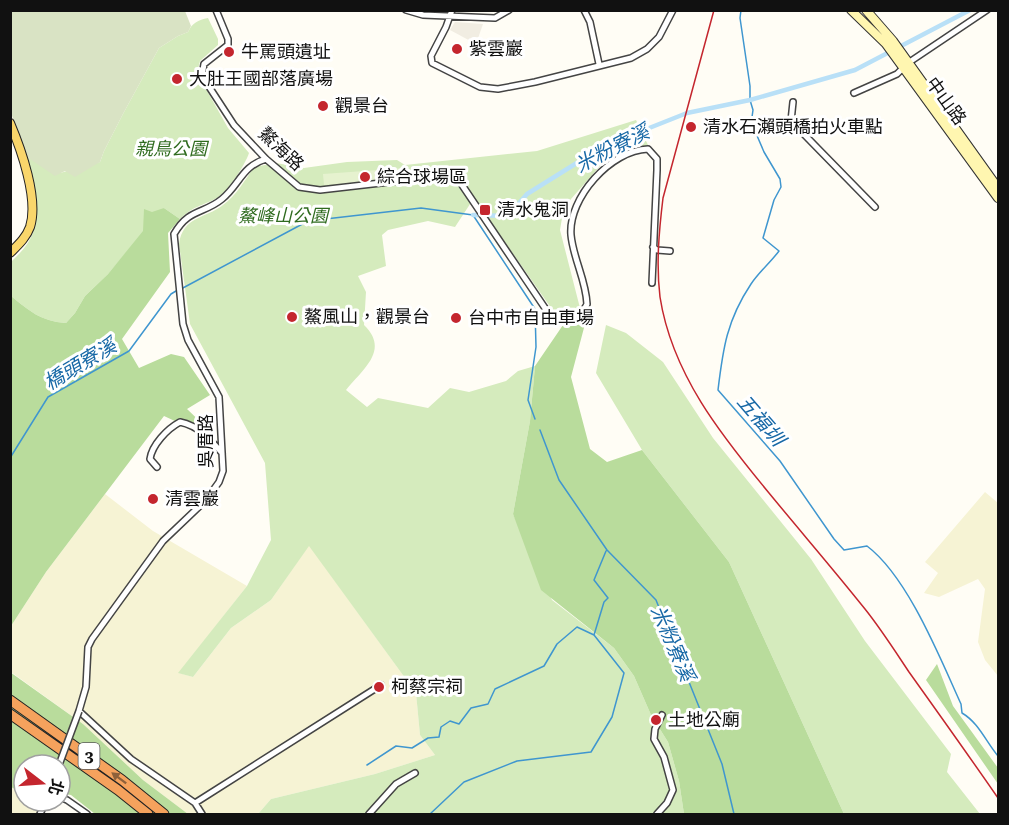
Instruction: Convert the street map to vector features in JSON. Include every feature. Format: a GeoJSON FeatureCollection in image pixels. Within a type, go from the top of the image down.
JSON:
{"type":"FeatureCollection","features":[{"type":"Feature","properties":{"kind":"highway","name":"3"},"geometry":{"type":"LineString","coordinates":[[10,700],[122,780],[164,814]]}},
{"type":"Feature","properties":{"kind":"highway","name":"3"},"geometry":{"type":"LineString","coordinates":[[10,714],[118,790],[148,814]]}},
{"type":"Feature","properties":{"kind":"main road"},"geometry":{"type":"LineString","coordinates":[[10,123],[27,172],[32,204],[32,220],[25,237],[10,253]]}},
{"type":"Feature","properties":{"kind":"street","name":"鰲海路"},"geometry":{"type":"LineString","coordinates":[[216,10],[228,39],[228,45],[204,64],[202,76],[234,125],[266,159],[299,187],[320,190],[442,177],[455,179],[460,182],[475,203],[555,320],[579,314],[586,308],[587,303],[571,238],[572,220],[579,203],[598,174],[608,164],[643,149],[650,151],[657,159],[653,247]]}},
{"type":"Feature","properties":{"kind":"street"},"geometry":{"type":"LineString","coordinates":[[406,10],[423,15],[450,13],[495,18],[508,11]]}},
{"type":"Feature","properties":{"kind":"street"},"geometry":{"type":"LineString","coordinates":[[584,10],[590,22],[599,64]]}},
{"type":"Feature","properties":{"kind":"street"},"geometry":{"type":"LineString","coordinates":[[450,13],[446,27],[431,56],[432,63],[480,87],[498,89],[631,58],[647,49],[659,37],[673,10]]}},
{"type":"Feature","properties":{"kind":"street"},"geometry":{"type":"LineString","coordinates":[[851,10],[889,43]]}},
{"type":"Feature","properties":{"kind":"street"},"geometry":{"type":"LineString","coordinates":[[866,10],[905,65],[987,10]]}},
{"type":"Feature","properties":{"kind":"street","name":"中山路"},"geometry":{"type":"LineString","coordinates":[[854,93],[897,74],[905,65],[999,198]]}},
{"type":"Feature","properties":{"kind":"street"},"geometry":{"type":"LineString","coordinates":[[793,102],[791,121],[875,207]]}},
{"type":"Feature","properties":{"kind":"street","name":"中山路"},"geometry":{"type":"LineString","coordinates":[[960,140],[999,188]]}},
{"type":"Feature","properties":{"kind":"street","name":"吳厝路"},"geometry":{"type":"LineString","coordinates":[[63,753],[86,687],[88,647],[92,639],[163,541],[206,500],[219,482],[223,471],[219,397],[188,340],[183,324],[174,234],[183,221],[197,211],[220,201],[250,166],[266,159]]}},
{"type":"Feature","properties":{"kind":"street"},"geometry":{"type":"LineString","coordinates":[[653,247],[657,250],[670,251]]}},
{"type":"Feature","properties":{"kind":"street"},"geometry":{"type":"LineString","coordinates":[[652,283],[653,247]]}},
{"type":"Feature","properties":{"kind":"street"},"geometry":{"type":"LineString","coordinates":[[157,466],[150,459],[151,452],[172,426],[180,422],[200,430],[223,455]]}},
{"type":"Feature","properties":{"kind":"street"},"geometry":{"type":"LineString","coordinates":[[195,803],[381,685]]}},
{"type":"Feature","properties":{"kind":"street"},"geometry":{"type":"LineString","coordinates":[[79,711],[143,769],[195,803],[202,814]]}},
{"type":"Feature","properties":{"kind":"street"},"geometry":{"type":"LineString","coordinates":[[657,814],[668,803],[674,790],[664,757],[654,739],[655,729],[663,715]]}},
{"type":"Feature","properties":{"kind":"street"},"geometry":{"type":"LineString","coordinates":[[369,814],[396,784],[415,773]]}},
{"type":"Feature","properties":{"kind":"street"},"geometry":{"type":"LineString","coordinates":[[72,804],[87,814]]}},
{"type":"Feature","properties":{"kind":"shaded area"},"geometry":{"type":"Polygon","coordinates":[[[455,22],[483,24],[476,44],[450,30],[455,22]]]}},
{"type":"Feature","properties":{"kind":"shaded area"},"geometry":{"type":"Polygon","coordinates":[[[985,492],[998,503],[998,676],[985,660],[978,642],[985,589],[978,579],[939,597],[924,593],[938,573],[925,562],[985,492]]]}},
{"type":"Feature","properties":{"kind":"shaded area"},"geometry":{"type":"Polygon","coordinates":[[[105,494],[153,531],[247,586],[179,673],[193,677],[231,628],[271,600],[309,545],[416,693],[420,735],[435,755],[375,774],[271,799],[258,814],[188,814],[143,780],[83,724],[11,672],[11,626],[46,572],[105,494]]]}},
{"type":"Feature","properties":{"kind":"shaded area"},"geometry":{"type":"Polygon","coordinates":[[[11,787],[12,813],[36,813],[11,814],[11,787]]]}},
{"type":"Feature","properties":{"kind":"green space"},"geometry":{"type":"Polygon","coordinates":[[[11,11],[185,11],[191,26],[188,32],[159,48],[100,162],[75,177],[65,171],[55,176],[27,157],[11,113],[11,11]]]}},
{"type":"Feature","properties":{"kind":"green space","name":"親鳥公園"},"geometry":{"type":"Polygon","coordinates":[[[208,18],[218,39],[218,45],[200,61],[197,73],[228,128],[249,153],[240,171],[221,195],[180,219],[164,208],[108,274],[85,296],[66,323],[49,320],[36,314],[11,296],[10,263],[29,241],[35,224],[35,205],[27,157],[60,173],[100,162],[159,48],[188,32],[196,22],[208,18]]]}},
{"type":"Feature","properties":{"kind":"green space","name":"鰲峰山公園"},"geometry":{"type":"Polygon","coordinates":[[[636,120],[648,145],[600,166],[571,199],[563,212],[560,230],[580,308],[556,315],[474,198],[455,227],[428,221],[388,230],[382,235],[386,266],[358,276],[366,292],[364,325],[375,343],[374,351],[366,367],[346,390],[367,407],[378,398],[428,408],[450,388],[469,392],[506,381],[518,371],[535,366],[530,421],[513,514],[552,600],[614,648],[634,676],[651,715],[668,742],[679,781],[684,814],[258,814],[271,799],[375,774],[435,755],[420,735],[416,693],[309,546],[271,600],[231,628],[193,677],[178,673],[247,586],[271,540],[265,463],[190,324],[179,244],[181,235],[190,223],[228,201],[254,167],[276,163],[304,168],[347,162],[397,160],[405,165],[537,151],[636,120]]]}},
{"type":"Feature","properties":{"kind":"green space","name":"綜合球場區"},"geometry":{"type":"Polygon","coordinates":[[[405,168],[406,179],[324,185],[323,174],[405,168]]]}},
{"type":"Feature","properties":{"kind":"green space"},"geometry":{"type":"Polygon","coordinates":[[[164,208],[180,219],[168,233],[170,272],[122,339],[139,368],[171,354],[184,357],[210,395],[187,409],[210,431],[203,434],[164,416],[46,572],[11,626],[11,296],[42,318],[66,323],[85,296],[108,274],[143,231],[144,209],[152,212],[164,208]]]}},
{"type":"Feature","properties":{"kind":"green space"},"geometry":{"type":"Polygon","coordinates":[[[585,324],[571,377],[590,449],[607,462],[642,450],[729,562],[844,814],[684,814],[679,781],[668,742],[651,715],[634,676],[614,648],[541,590],[513,514],[530,421],[535,366],[563,325],[585,324]]]}},
{"type":"Feature","properties":{"kind":"green space"},"geometry":{"type":"Polygon","coordinates":[[[606,325],[626,333],[663,362],[713,438],[811,559],[865,641],[951,754],[947,772],[980,814],[844,814],[729,562],[642,450],[596,373],[606,325]]]}},
{"type":"Feature","properties":{"kind":"green space"},"geometry":{"type":"Polygon","coordinates":[[[937,664],[953,706],[998,768],[998,784],[926,680],[937,664]]]}},
{"type":"Feature","properties":{"kind":"green space"},"geometry":{"type":"Polygon","coordinates":[[[10,672],[83,724],[143,780],[188,814],[95,814],[72,796],[72,753],[12,753],[11,787],[10,672]]]}},
{"type":"Feature","properties":{"kind":"waterway","name":"五福圳"},"geometry":{"type":"LineString","coordinates":[[741,10],[740,18],[755,131],[780,179],[781,187],[774,200],[763,238],[779,251],[754,280],[736,310],[724,347],[718,390],[780,461],[844,550],[867,546],[896,577],[922,619],[961,704],[962,713],[978,727],[998,756]]}},
{"type":"Feature","properties":{"kind":"waterway","name":"米粉寮溪"},"geometry":{"type":"LineString","coordinates":[[473,215],[508,216],[527,194],[596,151],[619,140],[687,113],[750,100],[855,70],[970,10]]}},
{"type":"Feature","properties":{"kind":"waterway","name":"橋頭寮溪"},"geometry":{"type":"LineString","coordinates":[[181,289],[308,221],[421,208],[473,215],[535,309],[536,347],[528,400],[535,419]]}},
{"type":"Feature","properties":{"kind":"waterway","name":"橋頭寮溪"},"geometry":{"type":"LineString","coordinates":[[10,458],[48,397],[129,351],[171,294],[176,291]]}},
{"type":"Feature","properties":{"kind":"waterway","name":"米粉寮溪"},"geometry":{"type":"LineString","coordinates":[[540,430],[559,480],[607,550],[656,600],[722,764],[734,814]]}},
{"type":"Feature","properties":{"kind":"waterway"},"geometry":{"type":"LineString","coordinates":[[430,814],[464,782],[517,761],[591,752],[612,717],[624,673],[594,635],[604,602],[608,598],[594,580],[606,551]]}},
{"type":"Feature","properties":{"kind":"waterway"},"geometry":{"type":"LineString","coordinates":[[367,765],[396,746],[412,748],[428,738],[439,737],[441,727],[450,721],[459,724],[471,708],[488,704],[495,689],[544,666],[557,644],[577,627],[594,635]]}},
{"type":"Feature","properties":{"kind":"railway"},"geometry":{"type":"LineString","coordinates":[[714,10],[663,198],[659,235],[659,285],[666,325],[675,352],[701,402],[733,449],[871,617],[998,798]]}},
{"type":"Feature","properties":{"kind":"place","name":"紫雲巖"},"geometry":{"type":"Point","coordinates":[457,49]}},
{"type":"Feature","properties":{"kind":"place","name":"牛罵頭遺址"},"geometry":{"type":"Point","coordinates":[229,52]}},
{"type":"Feature","properties":{"kind":"place","name":"大肚王國部落廣場"},"geometry":{"type":"Point","coordinates":[177,79]}},
{"type":"Feature","properties":{"kind":"place","name":"觀景台"},"geometry":{"type":"Point","coordinates":[323,106]}},
{"type":"Feature","properties":{"kind":"place","name":"清水石瀨頭橋拍火車點"},"geometry":{"type":"Point","coordinates":[691,127]}},
{"type":"Feature","properties":{"kind":"place","name":"綜合球場區"},"geometry":{"type":"Point","coordinates":[365,177]}},
{"type":"Feature","properties":{"kind":"place","name":"清水鬼洞"},"geometry":{"type":"Point","coordinates":[485,210]}},
{"type":"Feature","properties":{"kind":"place","name":"鰲風山，觀景台"},"geometry":{"type":"Point","coordinates":[292,317]}},
{"type":"Feature","properties":{"kind":"place","name":"台中市自由車場"},"geometry":{"type":"Point","coordinates":[456,318]}},
{"type":"Feature","properties":{"kind":"place","name":"清雲巖"},"geometry":{"type":"Point","coordinates":[153,499]}},
{"type":"Feature","properties":{"kind":"place","name":"柯蔡宗祠"},"geometry":{"type":"Point","coordinates":[379,687]}},
{"type":"Feature","properties":{"kind":"place","name":"土地公廟"},"geometry":{"type":"Point","coordinates":[656,720]}}]}
